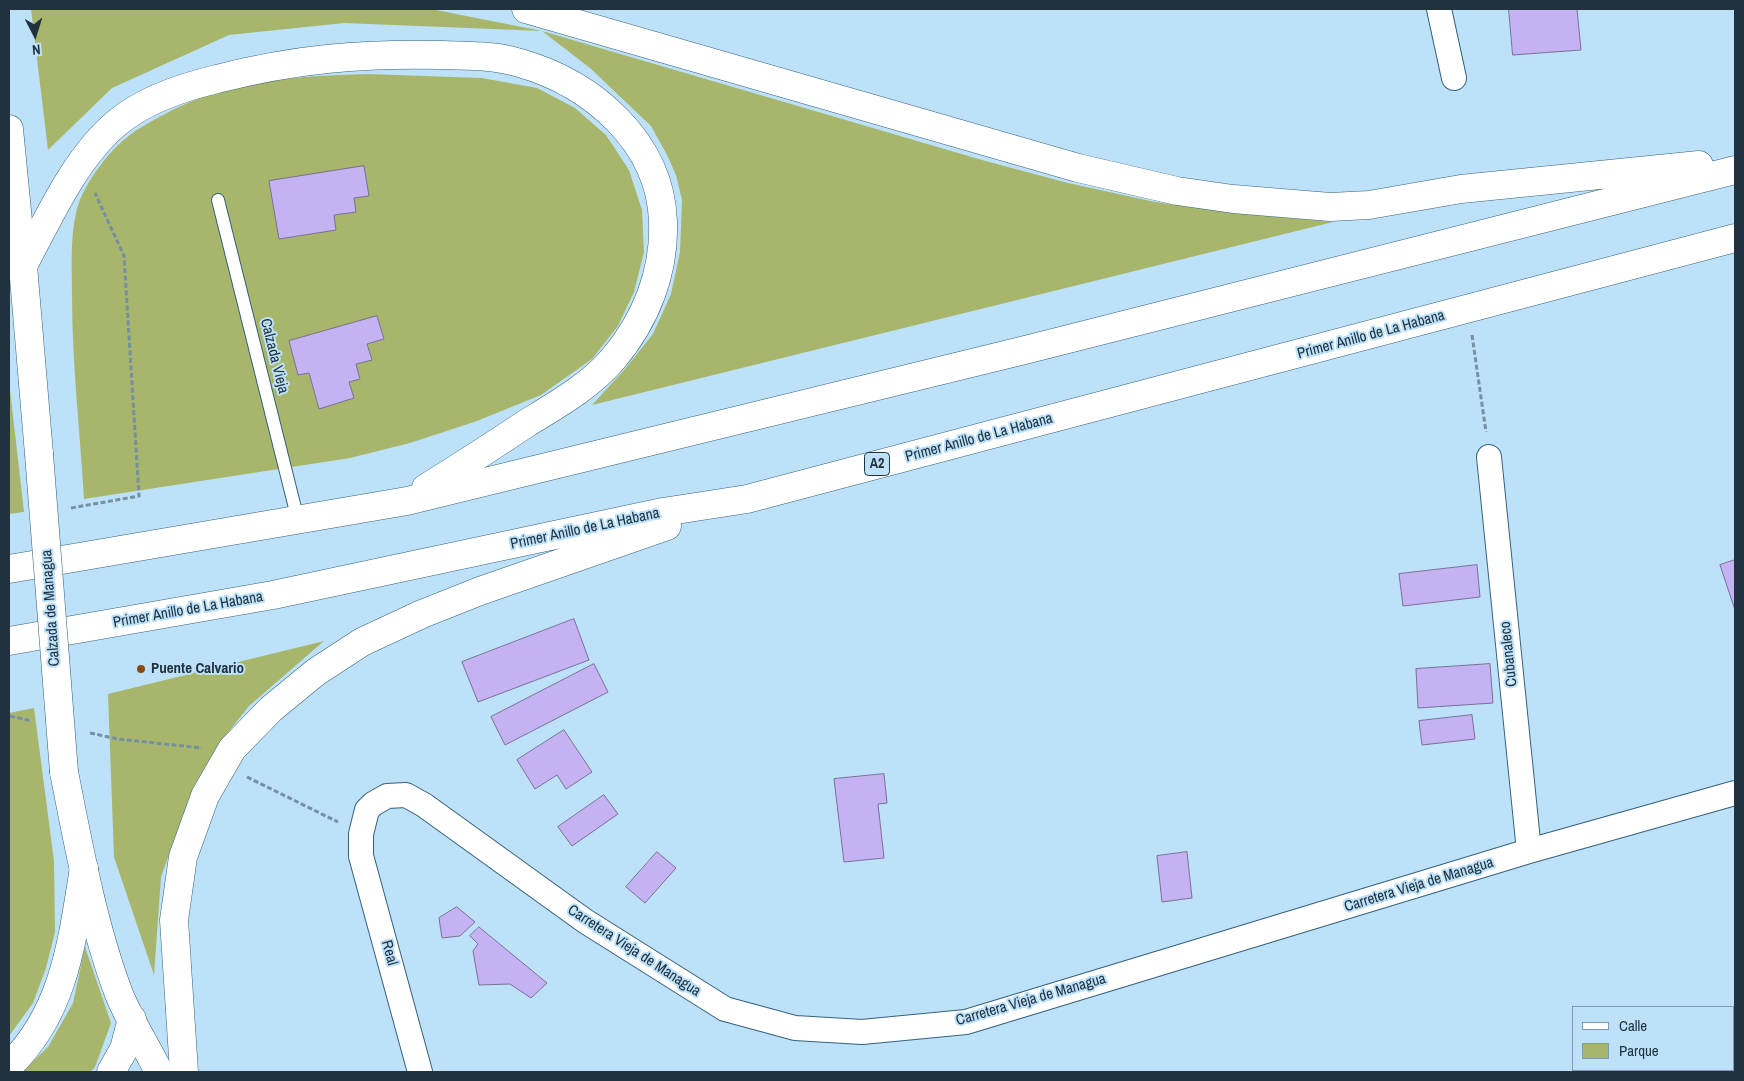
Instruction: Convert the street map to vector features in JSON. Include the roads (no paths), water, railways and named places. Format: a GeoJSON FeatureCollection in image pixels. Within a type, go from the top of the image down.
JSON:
{"type":"FeatureCollection","features":[{"type":"Feature","properties":{"kind":"main road"},"geometry":{"type":"LineString","coordinates":[[526,9],[1078,168],[1177,191],[1233,199],[1330,207],[1369,205],[1461,189],[1735,162]]}},
{"type":"Feature","properties":{"kind":"main road"},"geometry":{"type":"LineString","coordinates":[[23,266],[60,197],[104,135],[120,120],[151,102],[190,86],[263,67],[340,57],[409,54],[480,56],[518,62],[551,73],[585,92],[609,112],[636,139],[652,168],[662,197],[664,225],[661,260],[652,296],[636,327],[613,359],[582,388],[406,501]]}},
{"type":"Feature","properties":{"kind":"main road","name":"Calzada de Managua"},"geometry":{"type":"LineString","coordinates":[[9,129],[23,266],[64,772],[84,868],[105,952],[120,995],[159,1072]]}},
{"type":"Feature","properties":{"kind":"main road"},"geometry":{"type":"LineString","coordinates":[[9,569],[406,501],[1034,347],[1735,170]]}},
{"type":"Feature","properties":{"kind":"main road"},"geometry":{"type":"LineString","coordinates":[[9,234],[23,266]]}},
{"type":"Feature","properties":{"kind":"main road","name":"Primer Anillo de La Habana"},"geometry":{"type":"LineString","coordinates":[[9,641],[273,595],[663,512],[747,499],[1735,238]]}},
{"type":"Feature","properties":{"kind":"main road"},"geometry":{"type":"LineString","coordinates":[[184,1072],[174,920],[183,856],[205,796],[232,749],[271,709],[316,672],[362,642],[422,614],[747,499]]}},
{"type":"Feature","properties":{"kind":"main road"},"geometry":{"type":"LineString","coordinates":[[9,1066],[35,1034],[55,1000],[69,958],[84,868]]}},
{"type":"Feature","properties":{"kind":"main road"},"geometry":{"type":"LineString","coordinates":[[111,1072],[124,1049],[132,1019]]}},
{"type":"Feature","properties":{"kind":"street"},"geometry":{"type":"LineString","coordinates":[[1439,9],[1454,78]]}},
{"type":"Feature","properties":{"kind":"street","name":"Cubanaleco"},"geometry":{"type":"LineString","coordinates":[[1489,457],[1529,852]]}},
{"type":"Feature","properties":{"kind":"street","name":"Carretera Vieja de Managua"},"geometry":{"type":"LineString","coordinates":[[361,834],[363,818],[373,804],[387,796],[406,795],[424,805],[585,921],[725,1009],[795,1028],[862,1032],[966,1022],[1529,852],[1735,793]]}},
{"type":"Feature","properties":{"kind":"street","name":"Real"},"geometry":{"type":"LineString","coordinates":[[361,834],[361,856],[420,1072]]}},
{"type":"Feature","properties":{"kind":"lane","name":"Calzada Vieja"},"geometry":{"type":"LineString","coordinates":[[218,200],[298,520]]}},
{"type":"Feature","properties":{"kind":"place","name":"Puente Calvario"},"geometry":{"type":"Point","coordinates":[141,669]}}]}
